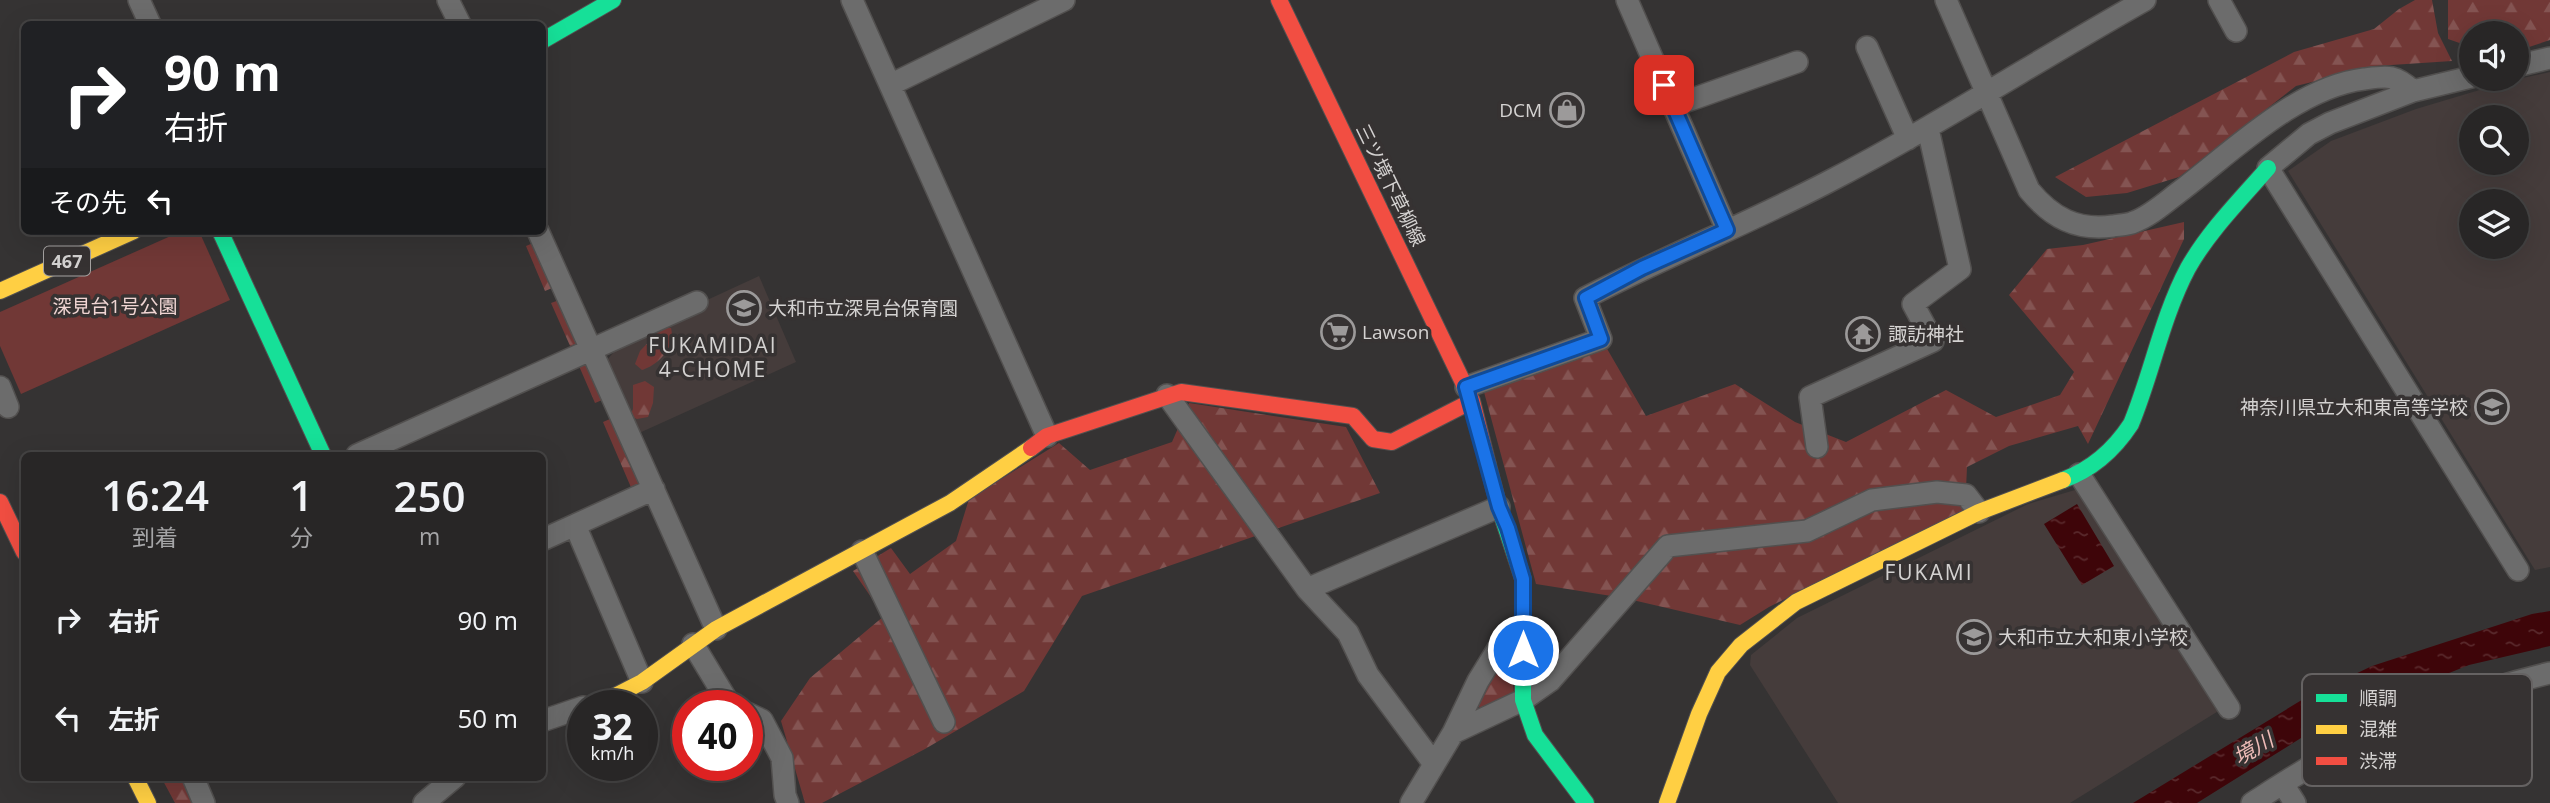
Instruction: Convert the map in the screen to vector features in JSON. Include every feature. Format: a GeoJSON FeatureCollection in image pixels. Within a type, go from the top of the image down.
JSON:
{"type":"FeatureCollection","features":[{"type":"Feature","properties":{"kind":"main road"},"geometry":{"type":"LineString","coordinates":[[546,39],[613,0]]}},
{"type":"Feature","properties":{"kind":"main road","name":"三ツ境下草柳線"},"geometry":{"type":"LineString","coordinates":[[1279,0],[1469,394],[1499,507],[1523,579],[1522,700]]}},
{"type":"Feature","properties":{"kind":"main road"},"geometry":{"type":"LineString","coordinates":[[1667,803],[1699,714],[1718,672],[1731,654],[1796,602],[1979,512],[2079,474],[2119,442],[2130,424],[2188,269],[2210,234],[2267,168]]}},
{"type":"Feature","properties":{"kind":"main road","name":"467"},"geometry":{"type":"LineString","coordinates":[[0,291],[125,235]]}},
{"type":"Feature","properties":{"kind":"main road"},"geometry":{"type":"LineString","coordinates":[[222,235],[322,452]]}},
{"type":"Feature","properties":{"kind":"main road"},"geometry":{"type":"LineString","coordinates":[[627,690],[642,682],[716,629],[950,503],[1019,458],[1047,436],[1181,392],[1353,416],[1373,439],[1392,442],[1469,394]]}},
{"type":"Feature","properties":{"kind":"main road"},"geometry":{"type":"LineString","coordinates":[[0,502],[21,546]]}},
{"type":"Feature","properties":{"kind":"main road"},"geometry":{"type":"LineString","coordinates":[[1522,700],[1535,735],[1587,803]]}},
{"type":"Feature","properties":{"kind":"main road"},"geometry":{"type":"LineString","coordinates":[[137,781],[148,803]]}},
{"type":"Feature","properties":{"kind":"street"},"geometry":{"type":"LineString","coordinates":[[139,0],[149,21]]}},
{"type":"Feature","properties":{"kind":"street"},"geometry":{"type":"LineString","coordinates":[[448,0],[458,21]]}},
{"type":"Feature","properties":{"kind":"street"},"geometry":{"type":"LineString","coordinates":[[852,0],[1047,436]]}},
{"type":"Feature","properties":{"kind":"street"},"geometry":{"type":"LineString","coordinates":[[890,85],[1064,0]]}},
{"type":"Feature","properties":{"kind":"street"},"geometry":{"type":"LineString","coordinates":[[1628,0],[1727,230]]}},
{"type":"Feature","properties":{"kind":"street"},"geometry":{"type":"LineString","coordinates":[[1946,0],[2029,190],[2044,208],[2054,215],[2094,229],[2134,222],[2297,102],[2331,85],[2386,76],[2401,79],[2413,91]]}},
{"type":"Feature","properties":{"kind":"street"},"geometry":{"type":"LineString","coordinates":[[1469,394],[1601,339],[1586,298],[1642,268],[1825,184],[1928,129],[2145,0]]}},
{"type":"Feature","properties":{"kind":"street"},"geometry":{"type":"LineString","coordinates":[[2219,0],[2236,31]]}},
{"type":"Feature","properties":{"kind":"street"},"geometry":{"type":"LineString","coordinates":[[1867,47],[1908,139]]}},
{"type":"Feature","properties":{"kind":"street"},"geometry":{"type":"LineString","coordinates":[[2529,63],[2550,58]]}},
{"type":"Feature","properties":{"kind":"street"},"geometry":{"type":"LineString","coordinates":[[1674,106],[1797,62]]}},
{"type":"Feature","properties":{"kind":"street"},"geometry":{"type":"LineString","coordinates":[[2459,80],[2413,91],[2330,122],[2309,134],[2267,168],[2518,570]]}},
{"type":"Feature","properties":{"kind":"street"},"geometry":{"type":"LineString","coordinates":[[1817,447],[1810,397],[1933,341],[1913,304],[1960,269],[1928,129]]}},
{"type":"Feature","properties":{"kind":"street"},"geometry":{"type":"LineString","coordinates":[[540,235],[716,629]]}},
{"type":"Feature","properties":{"kind":"street"},"geometry":{"type":"LineString","coordinates":[[365,452],[697,302]]}},
{"type":"Feature","properties":{"kind":"street"},"geometry":{"type":"LineString","coordinates":[[1167,395],[1307,589],[1348,633],[1368,675],[1434,764]]}},
{"type":"Feature","properties":{"kind":"street"},"geometry":{"type":"LineString","coordinates":[[2079,474],[2229,708]]}},
{"type":"Feature","properties":{"kind":"street"},"geometry":{"type":"LineString","coordinates":[[546,538],[654,489]]}},
{"type":"Feature","properties":{"kind":"street"},"geometry":{"type":"LineString","coordinates":[[1453,733],[1522,700],[1550,681],[1668,546],[1807,531],[1872,500],[1937,492],[1966,495],[1979,512]]}},
{"type":"Feature","properties":{"kind":"street"},"geometry":{"type":"LineString","coordinates":[[1307,589],[1499,507]]}},
{"type":"Feature","properties":{"kind":"street"},"geometry":{"type":"LineString","coordinates":[[575,525],[642,682]]}},
{"type":"Feature","properties":{"kind":"street"},"geometry":{"type":"LineString","coordinates":[[862,551],[944,722]]}},
{"type":"Feature","properties":{"kind":"street"},"geometry":{"type":"LineString","coordinates":[[1411,803],[1507,634],[1524,625]]}},
{"type":"Feature","properties":{"kind":"street"},"geometry":{"type":"LineString","coordinates":[[693,645],[721,690]]}},
{"type":"Feature","properties":{"kind":"street"},"geometry":{"type":"LineString","coordinates":[[2532,677],[2550,673]]}},
{"type":"Feature","properties":{"kind":"street"},"geometry":{"type":"LineString","coordinates":[[546,720],[567,712]]}},
{"type":"Feature","properties":{"kind":"street"},"geometry":{"type":"LineString","coordinates":[[763,722],[782,758],[788,803]]}},
{"type":"Feature","properties":{"kind":"street"},"geometry":{"type":"LineString","coordinates":[[2252,803],[2302,772]]}},
{"type":"Feature","properties":{"kind":"street"},"geometry":{"type":"LineString","coordinates":[[194,781],[204,803]]}},
{"type":"Feature","properties":{"kind":"street"},"geometry":{"type":"LineString","coordinates":[[424,803],[450,781]]}},
{"type":"Feature","properties":{"kind":"street"},"geometry":{"type":"LineString","coordinates":[[2283,784],[2295,803]]}},
{"type":"Feature","properties":{"kind":"shaded area","name":"神奈川県立大和東高等学校"},"geometry":{"type":"Polygon","coordinates":[[[2550,72],[2550,567],[2535,570],[2288,171],[2331,141],[2416,109],[2476,91],[2529,91],[2529,77],[2550,72]]]}},
{"type":"Feature","properties":{"kind":"shaded area"},"geometry":{"type":"Polygon","coordinates":[[[759,276],[796,362],[637,434],[606,361],[627,337],[759,276]]]}},
{"type":"Feature","properties":{"kind":"shaded area","name":"大和市立大和東小学校"},"geometry":{"type":"Polygon","coordinates":[[[2075,490],[2083,493],[2220,710],[2070,803],[1838,803],[1750,665],[1751,655],[1797,618],[2028,504],[2075,490]]]}},
{"type":"Feature","properties":{"kind":"green space"},"geometry":{"type":"Polygon","coordinates":[[[2415,0],[2432,0],[2438,33],[2452,61],[2376,66],[2296,86],[2179,177],[2127,193],[2086,197],[2055,177],[2294,52],[2374,29],[2415,0]]]}},
{"type":"Feature","properties":{"kind":"green space"},"geometry":{"type":"Polygon","coordinates":[[[2448,0],[2550,0],[2550,40],[2529,47],[2529,21],[2459,21],[2459,43],[2448,39],[2448,0]]]}},
{"type":"Feature","properties":{"kind":"green space"},"geometry":{"type":"Polygon","coordinates":[[[2184,222],[2184,239],[2088,444],[2078,426],[2009,446],[1967,467],[1965,511],[1769,607],[1740,625],[1624,598],[1536,584],[1484,392],[1606,347],[1646,416],[1735,384],[1795,422],[1846,442],[1946,390],[1996,417],[2060,395],[2074,372],[2009,295],[2047,249],[2083,245],[2184,222]]]}},
{"type":"Feature","properties":{"kind":"green space","name":"深見台1号公園"},"geometry":{"type":"Polygon","coordinates":[[[173,235],[201,235],[230,300],[21,394],[0,346],[0,312],[173,235]]]}},
{"type":"Feature","properties":{"kind":"green space"},"geometry":{"type":"Polygon","coordinates":[[[538,241],[557,286],[545,291],[526,246],[538,241]]]}},
{"type":"Feature","properties":{"kind":"green space"},"geometry":{"type":"Polygon","coordinates":[[[562,299],[582,343],[571,348],[551,303],[562,299]]]}},
{"type":"Feature","properties":{"kind":"green space"},"geometry":{"type":"Polygon","coordinates":[[[662,328],[671,328],[669,348],[654,364],[642,370],[635,364],[640,351],[662,328]]]}},
{"type":"Feature","properties":{"kind":"green space"},"geometry":{"type":"Polygon","coordinates":[[[590,361],[607,398],[595,403],[579,366],[590,361]]]}},
{"type":"Feature","properties":{"kind":"green space"},"geometry":{"type":"Polygon","coordinates":[[[645,381],[654,387],[653,403],[648,417],[637,419],[630,416],[633,409],[633,385],[645,381]]]}},
{"type":"Feature","properties":{"kind":"green space"},"geometry":{"type":"Polygon","coordinates":[[[1189,403],[1346,427],[1380,493],[1082,596],[1024,691],[925,749],[822,803],[805,803],[781,721],[810,678],[884,616],[853,571],[891,548],[910,574],[956,541],[969,499],[1059,443],[1090,470],[1172,442],[1189,403]]]}},
{"type":"Feature","properties":{"kind":"green space"},"geometry":{"type":"Polygon","coordinates":[[[617,416],[647,485],[633,492],[603,422],[617,416]]]}},
{"type":"Feature","properties":{"kind":"green space"},"geometry":{"type":"Polygon","coordinates":[[[1510,650],[1514,694],[1480,710],[1478,702],[1505,653],[1510,650]]]}},
{"type":"Feature","properties":{"kind":"green space"},"geometry":{"type":"Polygon","coordinates":[[[163,781],[186,781],[193,803],[175,803],[163,781]]]}},
{"type":"Feature","properties":{"kind":"water"},"geometry":{"type":"Polygon","coordinates":[[[2077,504],[2114,566],[2082,585],[2044,524],[2077,504]]]}},
{"type":"Feature","properties":{"kind":"water"},"geometry":{"type":"Polygon","coordinates":[[[2550,611],[2550,646],[2469,665],[2447,674],[2355,674],[2372,666],[2532,614],[2550,611]]]}},
{"type":"Feature","properties":{"kind":"water","name":"境川"},"geometry":{"type":"Polygon","coordinates":[[[2302,700],[2302,738],[2197,803],[2133,803],[2302,700]]]}},
{"type":"Feature","properties":{"kind":"traffic: fast"},"geometry":{"type":"LineString","coordinates":[[546,39],[613,0]]}},
{"type":"Feature","properties":{"kind":"traffic: fast"},"geometry":{"type":"LineString","coordinates":[[2063,480],[2102,458],[2131,424],[2164,325],[2188,268],[2215,229],[2268,168]]}},
{"type":"Feature","properties":{"kind":"traffic: fast"},"geometry":{"type":"LineString","coordinates":[[222,235],[322,452]]}},
{"type":"Feature","properties":{"kind":"traffic: fast"},"geometry":{"type":"LineString","coordinates":[[1488,465],[1523,579],[1523,700],[1535,735],[1586,803]]}},
{"type":"Feature","properties":{"kind":"traffic: slow"},"geometry":{"type":"LineString","coordinates":[[0,291],[125,235]]}},
{"type":"Feature","properties":{"kind":"traffic: slow"},"geometry":{"type":"LineString","coordinates":[[627,690],[642,682],[716,629],[950,503],[1031,448]]}},
{"type":"Feature","properties":{"kind":"traffic: slow"},"geometry":{"type":"LineString","coordinates":[[1667,803],[1699,714],[1718,672],[1741,645],[1796,602],[1979,512],[2063,480]]}},
{"type":"Feature","properties":{"kind":"traffic: slow"},"geometry":{"type":"LineString","coordinates":[[137,781],[148,803]]}},
{"type":"Feature","properties":{"kind":"traffic: jam"},"geometry":{"type":"LineString","coordinates":[[1279,0],[1472,401],[1488,465]]}},
{"type":"Feature","properties":{"kind":"traffic: jam"},"geometry":{"type":"LineString","coordinates":[[1031,448],[1047,436],[1181,392],[1353,416],[1373,439],[1392,442],[1472,401]]}},
{"type":"Feature","properties":{"kind":"traffic: jam"},"geometry":{"type":"LineString","coordinates":[[0,502],[21,546]]}},
{"type":"Feature","properties":{"kind":"place","name":"DCM"},"geometry":{"type":"Point","coordinates":[1567,110]}},
{"type":"Feature","properties":{"kind":"place","name":"大和市立深見台保育園"},"geometry":{"type":"Point","coordinates":[744,308]}},
{"type":"Feature","properties":{"kind":"place","name":"Lawson"},"geometry":{"type":"Point","coordinates":[1338,332]}},
{"type":"Feature","properties":{"kind":"place","name":"諏訪神社"},"geometry":{"type":"Point","coordinates":[1863,334]}},
{"type":"Feature","properties":{"kind":"place","name":"神奈川県立大和東高等学校"},"geometry":{"type":"Point","coordinates":[2492,407]}},
{"type":"Feature","properties":{"kind":"place","name":"大和市立大和東小学校"},"geometry":{"type":"Point","coordinates":[1974,637]}},
{"type":"Feature","properties":{"kind":"district","name":"FUKAMIDAI 4-CHOME"},"geometry":{"type":"Point","coordinates":[713,357]}},
{"type":"Feature","properties":{"kind":"district","name":"FUKAMI"},"geometry":{"type":"Point","coordinates":[1929,572]}},
{"type":"Feature","properties":{"kind":"route"},"geometry":{"type":"LineString","coordinates":[[1523,650],[1523,579],[1499,507],[1466,387],[1601,339],[1586,298],[1642,268],[1727,230],[1664,85]]}}]}
